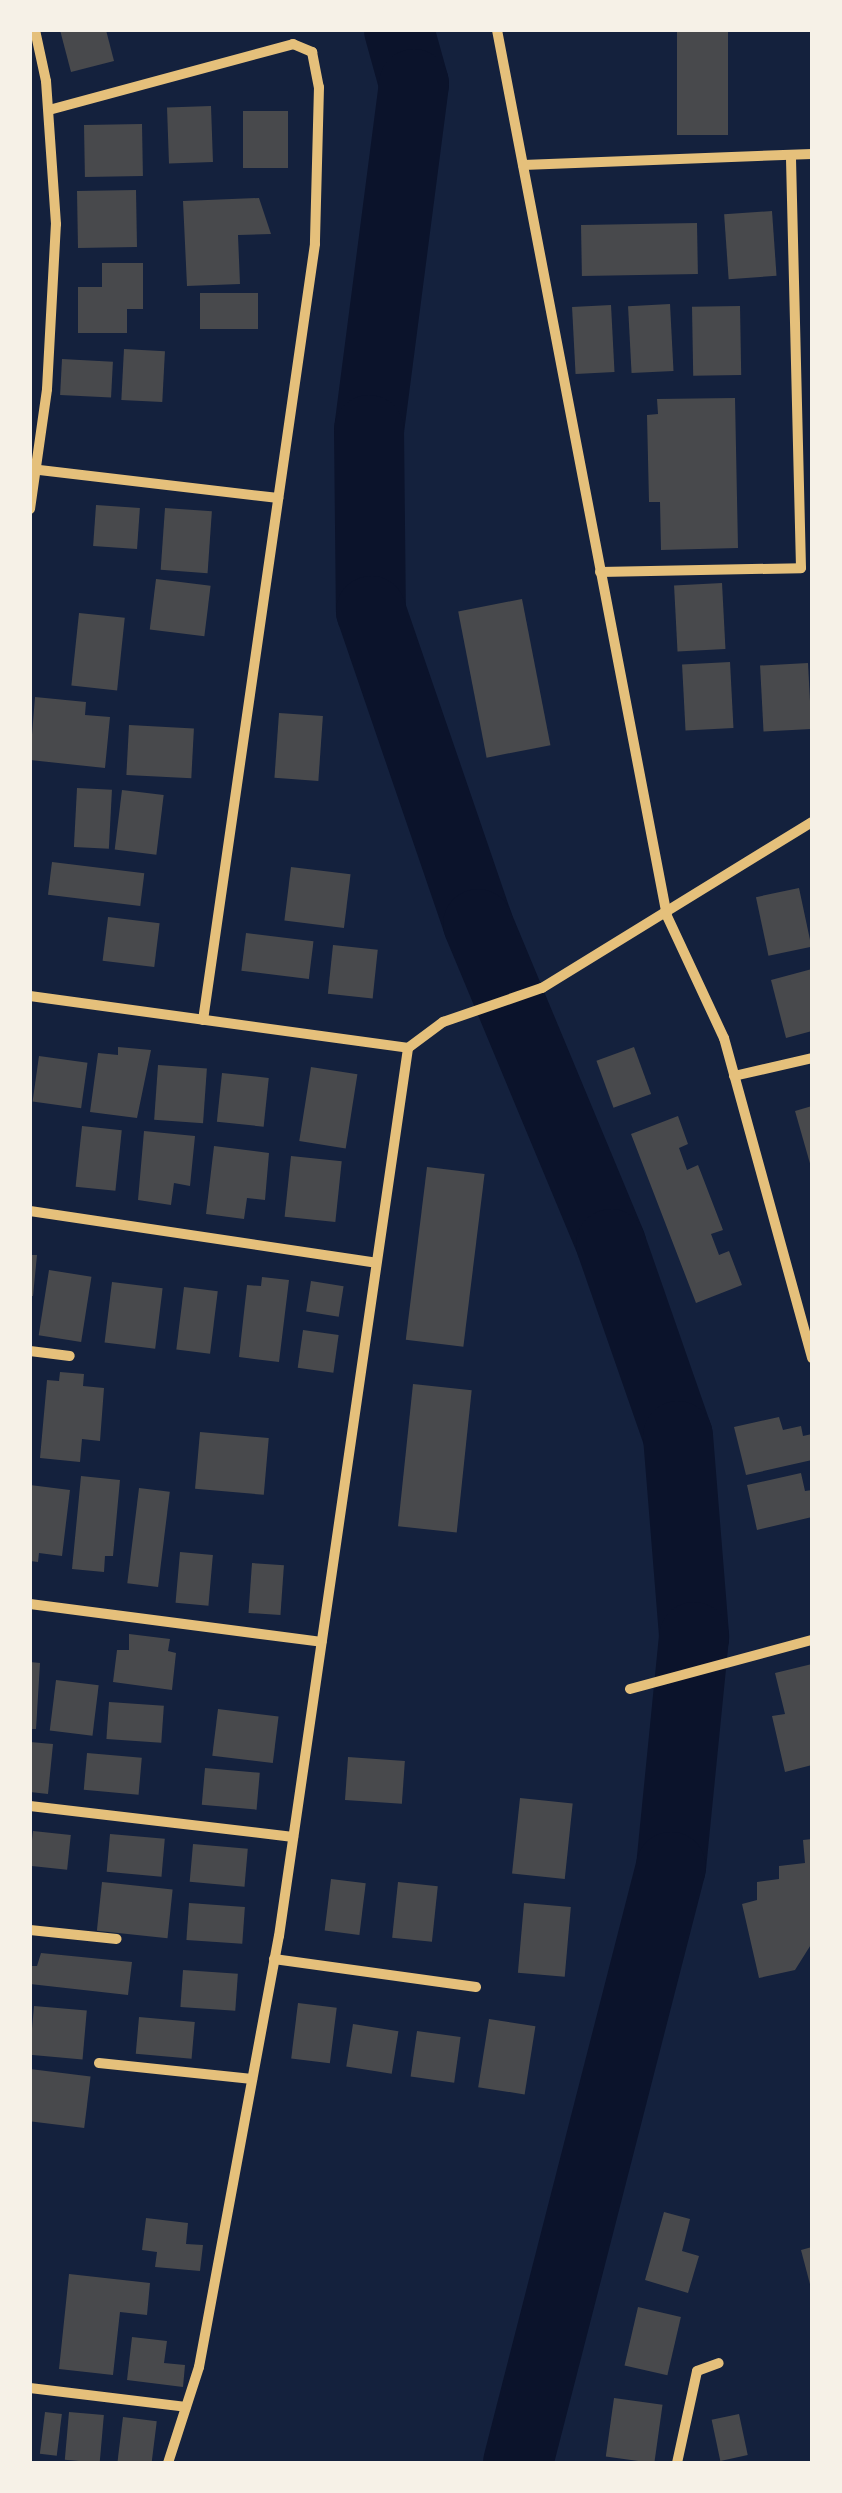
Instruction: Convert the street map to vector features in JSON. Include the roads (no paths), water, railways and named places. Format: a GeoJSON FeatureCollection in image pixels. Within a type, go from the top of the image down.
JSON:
{"type":"FeatureCollection","features":[{"type":"Feature","properties":{"kind":"street"},"geometry":{"type":"LineString","coordinates":[[30,508],[48,390],[56,224],[49,110],[35,30]]}},
{"type":"Feature","properties":{"kind":"street"},"geometry":{"type":"LineString","coordinates":[[498,30],[668,916],[734,1076],[812,1358]]}},
{"type":"Feature","properties":{"kind":"street"},"geometry":{"type":"LineString","coordinates":[[49,110],[292,44],[312,52],[322,162],[203,1020]]}},
{"type":"Feature","properties":{"kind":"street"},"geometry":{"type":"LineString","coordinates":[[524,165],[812,154]]}},
{"type":"Feature","properties":{"kind":"street"},"geometry":{"type":"LineString","coordinates":[[600,572],[800,568],[791,155]]}},
{"type":"Feature","properties":{"kind":"street"},"geometry":{"type":"LineString","coordinates":[[33,469],[278,498]]}},
{"type":"Feature","properties":{"kind":"street"},"geometry":{"type":"LineString","coordinates":[[30,996],[408,1048],[443,1022],[542,988],[668,916],[812,822]]}},
{"type":"Feature","properties":{"kind":"street"},"geometry":{"type":"LineString","coordinates":[[168,2463],[186,2407],[274,1958],[408,1048]]}},
{"type":"Feature","properties":{"kind":"street"},"geometry":{"type":"LineString","coordinates":[[734,1076],[812,1058]]}},
{"type":"Feature","properties":{"kind":"street"},"geometry":{"type":"LineString","coordinates":[[30,1211],[376,1263]]}},
{"type":"Feature","properties":{"kind":"street"},"geometry":{"type":"LineString","coordinates":[[30,1351],[70,1356]]}},
{"type":"Feature","properties":{"kind":"street"},"geometry":{"type":"LineString","coordinates":[[30,1604],[322,1642]]}},
{"type":"Feature","properties":{"kind":"street"},"geometry":{"type":"LineString","coordinates":[[630,1689],[812,1640]]}},
{"type":"Feature","properties":{"kind":"street"},"geometry":{"type":"LineString","coordinates":[[30,1806],[293,1837]]}},
{"type":"Feature","properties":{"kind":"street"},"geometry":{"type":"LineString","coordinates":[[30,1930],[117,1940]]}},
{"type":"Feature","properties":{"kind":"street"},"geometry":{"type":"LineString","coordinates":[[274,1958],[476,1987]]}},
{"type":"Feature","properties":{"kind":"street"},"geometry":{"type":"LineString","coordinates":[[99,2064],[252,2079]]}},
{"type":"Feature","properties":{"kind":"street"},"geometry":{"type":"LineString","coordinates":[[678,2463],[698,2370],[719,2364]]}},
{"type":"Feature","properties":{"kind":"street"},"geometry":{"type":"LineString","coordinates":[[30,2388],[186,2407]]}},
{"type":"Feature","properties":{"kind":"waterway"},"geometry":{"type":"LineString","coordinates":[[399,30],[414,84],[369,430],[371,611],[478,924],[611,1244],[678,1436],[694,1637],[671,1867],[518,2463]]}}]}
